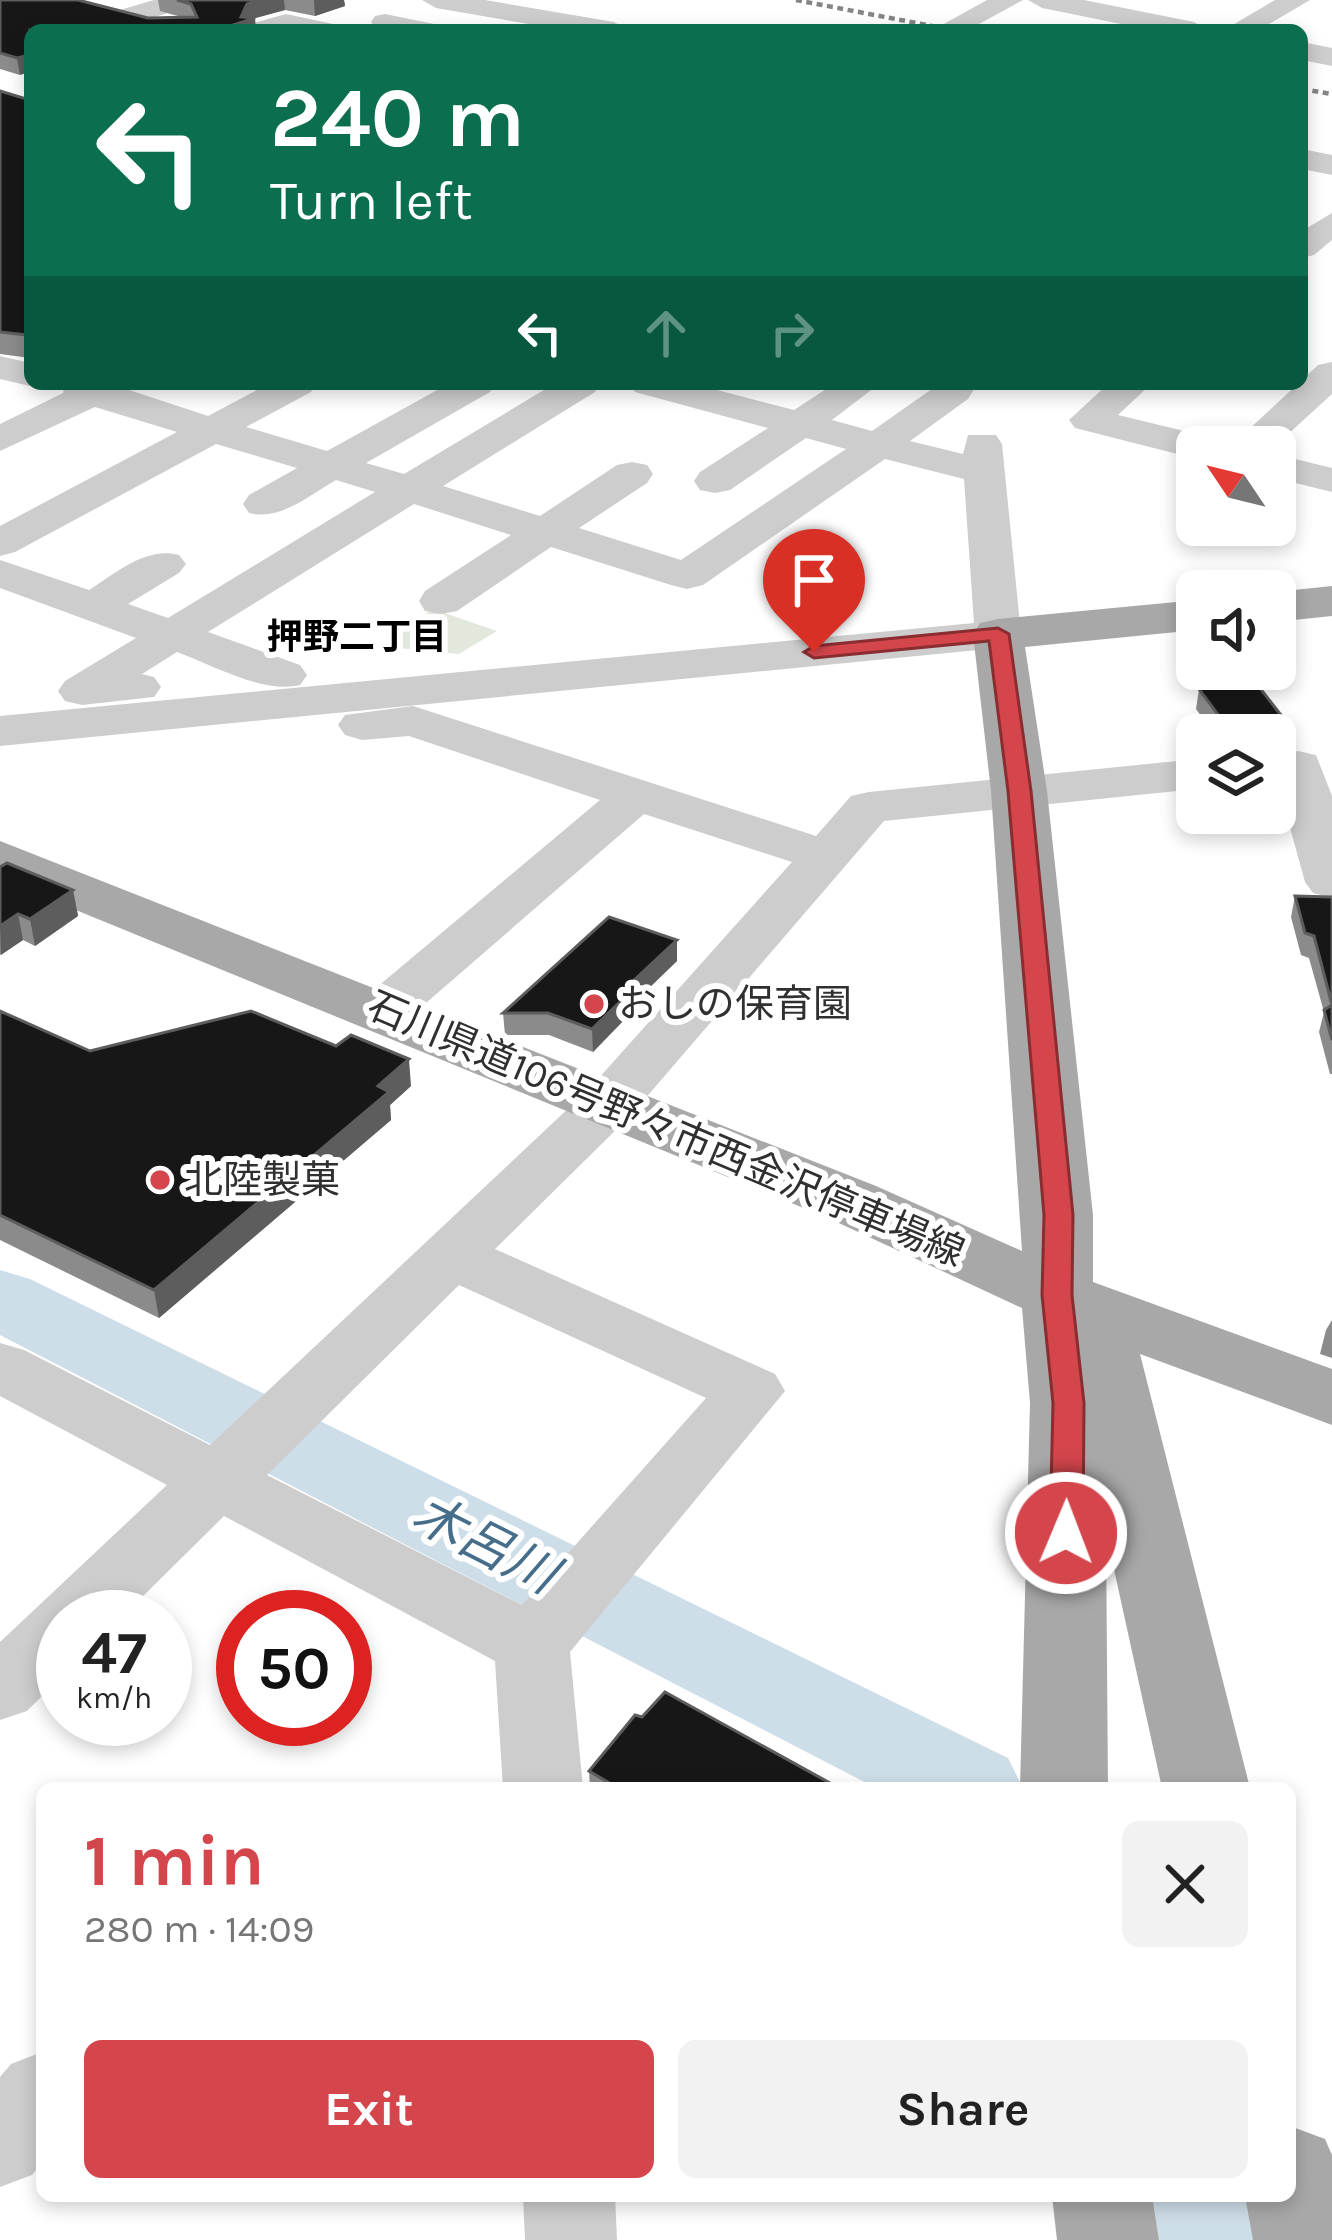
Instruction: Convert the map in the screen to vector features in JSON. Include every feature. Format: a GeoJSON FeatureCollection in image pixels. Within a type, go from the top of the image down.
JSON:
{"type":"FeatureCollection","features":[{"type":"Feature","properties":{"kind":"main road"},"geometry":{"type":"LineString","coordinates":[[1296,605],[1332,601]]}},
{"type":"Feature","properties":{"kind":"main road"},"geometry":{"type":"LineString","coordinates":[[1064,1782],[1068,1403],[1057,1295],[1058,1215],[1019,791],[998,634],[1176,617]]}},
{"type":"Feature","properties":{"kind":"main road","name":"石川県道106号野々市西金沢停車場線"},"geometry":{"type":"LineString","coordinates":[[0,858],[610,1102],[851,1202],[1057,1295],[1332,1398]]}},
{"type":"Feature","properties":{"kind":"main road"},"geometry":{"type":"LineString","coordinates":[[1057,1295],[1101,1343],[1204,1782]]}},
{"type":"Feature","properties":{"kind":"main road"},"geometry":{"type":"LineString","coordinates":[[1103,2202],[1108,2240]]}},
{"type":"Feature","properties":{"kind":"main road"},"geometry":{"type":"LineString","coordinates":[[1296,2202],[1304,2240]]}},
{"type":"Feature","properties":{"kind":"street"},"geometry":{"type":"LineString","coordinates":[[160,24],[120,13],[182,0]]}},
{"type":"Feature","properties":{"kind":"street"},"geometry":{"type":"LineString","coordinates":[[395,24],[385,22],[410,0]]}},
{"type":"Feature","properties":{"kind":"street"},"geometry":{"type":"LineString","coordinates":[[436,0],[516,6],[585,24]]}},
{"type":"Feature","properties":{"kind":"street"},"geometry":{"type":"LineString","coordinates":[[958,24],[1010,0]]}},
{"type":"Feature","properties":{"kind":"street"},"geometry":{"type":"LineString","coordinates":[[1049,0],[1127,24],[1176,0]]}},
{"type":"Feature","properties":{"kind":"street"},"geometry":{"type":"LineString","coordinates":[[1250,24],[1296,0]]}},
{"type":"Feature","properties":{"kind":"street"},"geometry":{"type":"LineString","coordinates":[[613,24],[639,9]]}},
{"type":"Feature","properties":{"kind":"street"},"geometry":{"type":"LineString","coordinates":[[1308,243],[1332,223]]}},
{"type":"Feature","properties":{"kind":"street"},"geometry":{"type":"LineString","coordinates":[[1277,426],[1324,389]]}},
{"type":"Feature","properties":{"kind":"street"},"geometry":{"type":"LineString","coordinates":[[0,439],[78,390]]}},
{"type":"Feature","properties":{"kind":"street"},"geometry":{"type":"LineString","coordinates":[[87,390],[687,576],[954,391]]}},
{"type":"Feature","properties":{"kind":"street"},"geometry":{"type":"LineString","coordinates":[[0,543],[286,390]]}},
{"type":"Feature","properties":{"kind":"street"},"geometry":{"type":"LineString","coordinates":[[265,504],[465,390]]}},
{"type":"Feature","properties":{"kind":"street"},"geometry":{"type":"LineString","coordinates":[[82,691],[571,390]]}},
{"type":"Feature","properties":{"kind":"street"},"geometry":{"type":"LineString","coordinates":[[0,758],[417,705],[482,684],[998,634],[982,457],[878,445],[798,424],[735,394],[701,390]]}},
{"type":"Feature","properties":{"kind":"street"},"geometry":{"type":"LineString","coordinates":[[715,481],[851,390]]}},
{"type":"Feature","properties":{"kind":"street"},"geometry":{"type":"LineString","coordinates":[[1125,390],[1089,420],[1176,442]]}},
{"type":"Feature","properties":{"kind":"street"},"geometry":{"type":"LineString","coordinates":[[1296,471],[1332,480]]}},
{"type":"Feature","properties":{"kind":"street"},"geometry":{"type":"LineString","coordinates":[[441,602],[632,474]]}},
{"type":"Feature","properties":{"kind":"street"},"geometry":{"type":"LineString","coordinates":[[93,606],[164,564]]}},
{"type":"Feature","properties":{"kind":"street"},"geometry":{"type":"LineString","coordinates":[[0,573],[284,675]]}},
{"type":"Feature","properties":{"kind":"street"},"geometry":{"type":"LineString","coordinates":[[0,700],[420,664],[482,684]]}},
{"type":"Feature","properties":{"kind":"street"},"geometry":{"type":"LineString","coordinates":[[0,731],[417,705],[636,795],[826,856]]}},
{"type":"Feature","properties":{"kind":"street"},"geometry":{"type":"LineString","coordinates":[[1302,765],[1332,882]]}},
{"type":"Feature","properties":{"kind":"street"},"geometry":{"type":"LineString","coordinates":[[103,1590],[610,1102],[868,807],[1176,776]]}},
{"type":"Feature","properties":{"kind":"street"},"geometry":{"type":"LineString","coordinates":[[384,1010],[636,795]]}},
{"type":"Feature","properties":{"kind":"street"},"geometry":{"type":"LineString","coordinates":[[453,1256],[752,1391],[539,1637],[543,1782]]}},
{"type":"Feature","properties":{"kind":"street"},"geometry":{"type":"LineString","coordinates":[[0,1366],[224,1474],[539,1637]]}},
{"type":"Feature","properties":{"kind":"street"},"geometry":{"type":"LineString","coordinates":[[0,1689],[36,1654]]}},
{"type":"Feature","properties":{"kind":"street"},"geometry":{"type":"LineString","coordinates":[[0,2146],[36,2101]]}},
{"type":"Feature","properties":{"kind":"street"},"geometry":{"type":"LineString","coordinates":[[568,2202],[571,2240]]}},
{"type":"Feature","properties":{"kind":"shaded area"},"geometry":{"type":"Polygon","coordinates":[[[433,609],[497,631],[459,654],[378,646],[433,609]]]}},
{"type":"Feature","properties":{"kind":"building"},"geometry":{"type":"Polygon","coordinates":[[[0,0],[78,0],[148,18],[197,17],[191,4],[177,0],[261,0],[247,4],[241,17],[255,18],[236,24],[24,24],[24,56],[0,53],[0,0]]]}},
{"type":"Feature","properties":{"kind":"building"},"geometry":{"type":"Polygon","coordinates":[[[0,91],[24,98],[24,335],[0,332],[0,91]]]}},
{"type":"Feature","properties":{"kind":"building"},"geometry":{"type":"Polygon","coordinates":[[[1200,690],[1261,690],[1280,714],[1217,714],[1200,690]]]}},
{"type":"Feature","properties":{"kind":"building"},"geometry":{"type":"Polygon","coordinates":[[[7,863],[73,890],[30,919],[18,914],[0,926],[0,867],[7,863]]]}},
{"type":"Feature","properties":{"kind":"building"},"geometry":{"type":"Polygon","coordinates":[[[1295,896],[1332,897],[1332,1005],[1314,936],[1305,933],[1295,896]]]}},
{"type":"Feature","properties":{"kind":"building"},"geometry":{"type":"Polygon","coordinates":[[[609,917],[677,940],[618,995],[624,998],[592,1029],[548,1013],[503,1013],[609,917]]]}},
{"type":"Feature","properties":{"kind":"building"},"geometry":{"type":"Polygon","coordinates":[[[1332,1005],[1332,1040],[1324,1010],[1332,1005]]]}},
{"type":"Feature","properties":{"kind":"building","name":"北陸製菓"},"geometry":{"type":"Polygon","coordinates":[[[0,1011],[90,1051],[251,1011],[336,1046],[351,1035],[409,1059],[378,1086],[389,1092],[154,1290],[0,1215],[0,1011]]]}},
{"type":"Feature","properties":{"kind":"building"},"geometry":{"type":"Polygon","coordinates":[[[665,1692],[828,1782],[608,1782],[589,1771],[635,1715],[642,1717],[665,1692]]]}},
{"type":"Feature","properties":{"kind":"waterway","name":"木呂川"},"geometry":{"type":"LineString","coordinates":[[0,1299],[959,1782]]}},
{"type":"Feature","properties":{"kind":"waterway","name":"木呂川"},"geometry":{"type":"LineString","coordinates":[[1211,2202],[1219,2240]]}},
{"type":"Feature","properties":{"kind":"railway"},"geometry":{"type":"LineString","coordinates":[[796,0],[922,24]]}},
{"type":"Feature","properties":{"kind":"railway"},"geometry":{"type":"LineString","coordinates":[[1308,90],[1332,94]]}},
{"type":"Feature","properties":{"kind":"place","name":"おしの保育園"},"geometry":{"type":"Point","coordinates":[594,1004]}},
{"type":"Feature","properties":{"kind":"place","name":"北陸製菓"},"geometry":{"type":"Point","coordinates":[160,1180]}},
{"type":"Feature","properties":{"kind":"district","name":"押野二丁目"},"geometry":{"type":"Point","coordinates":[357,637]}},
{"type":"Feature","properties":{"kind":"route"},"geometry":{"type":"LineString","coordinates":[[814,652],[998,634],[1019,791],[1058,1215],[1057,1295],[1068,1403],[1066,1533]]}}]}
